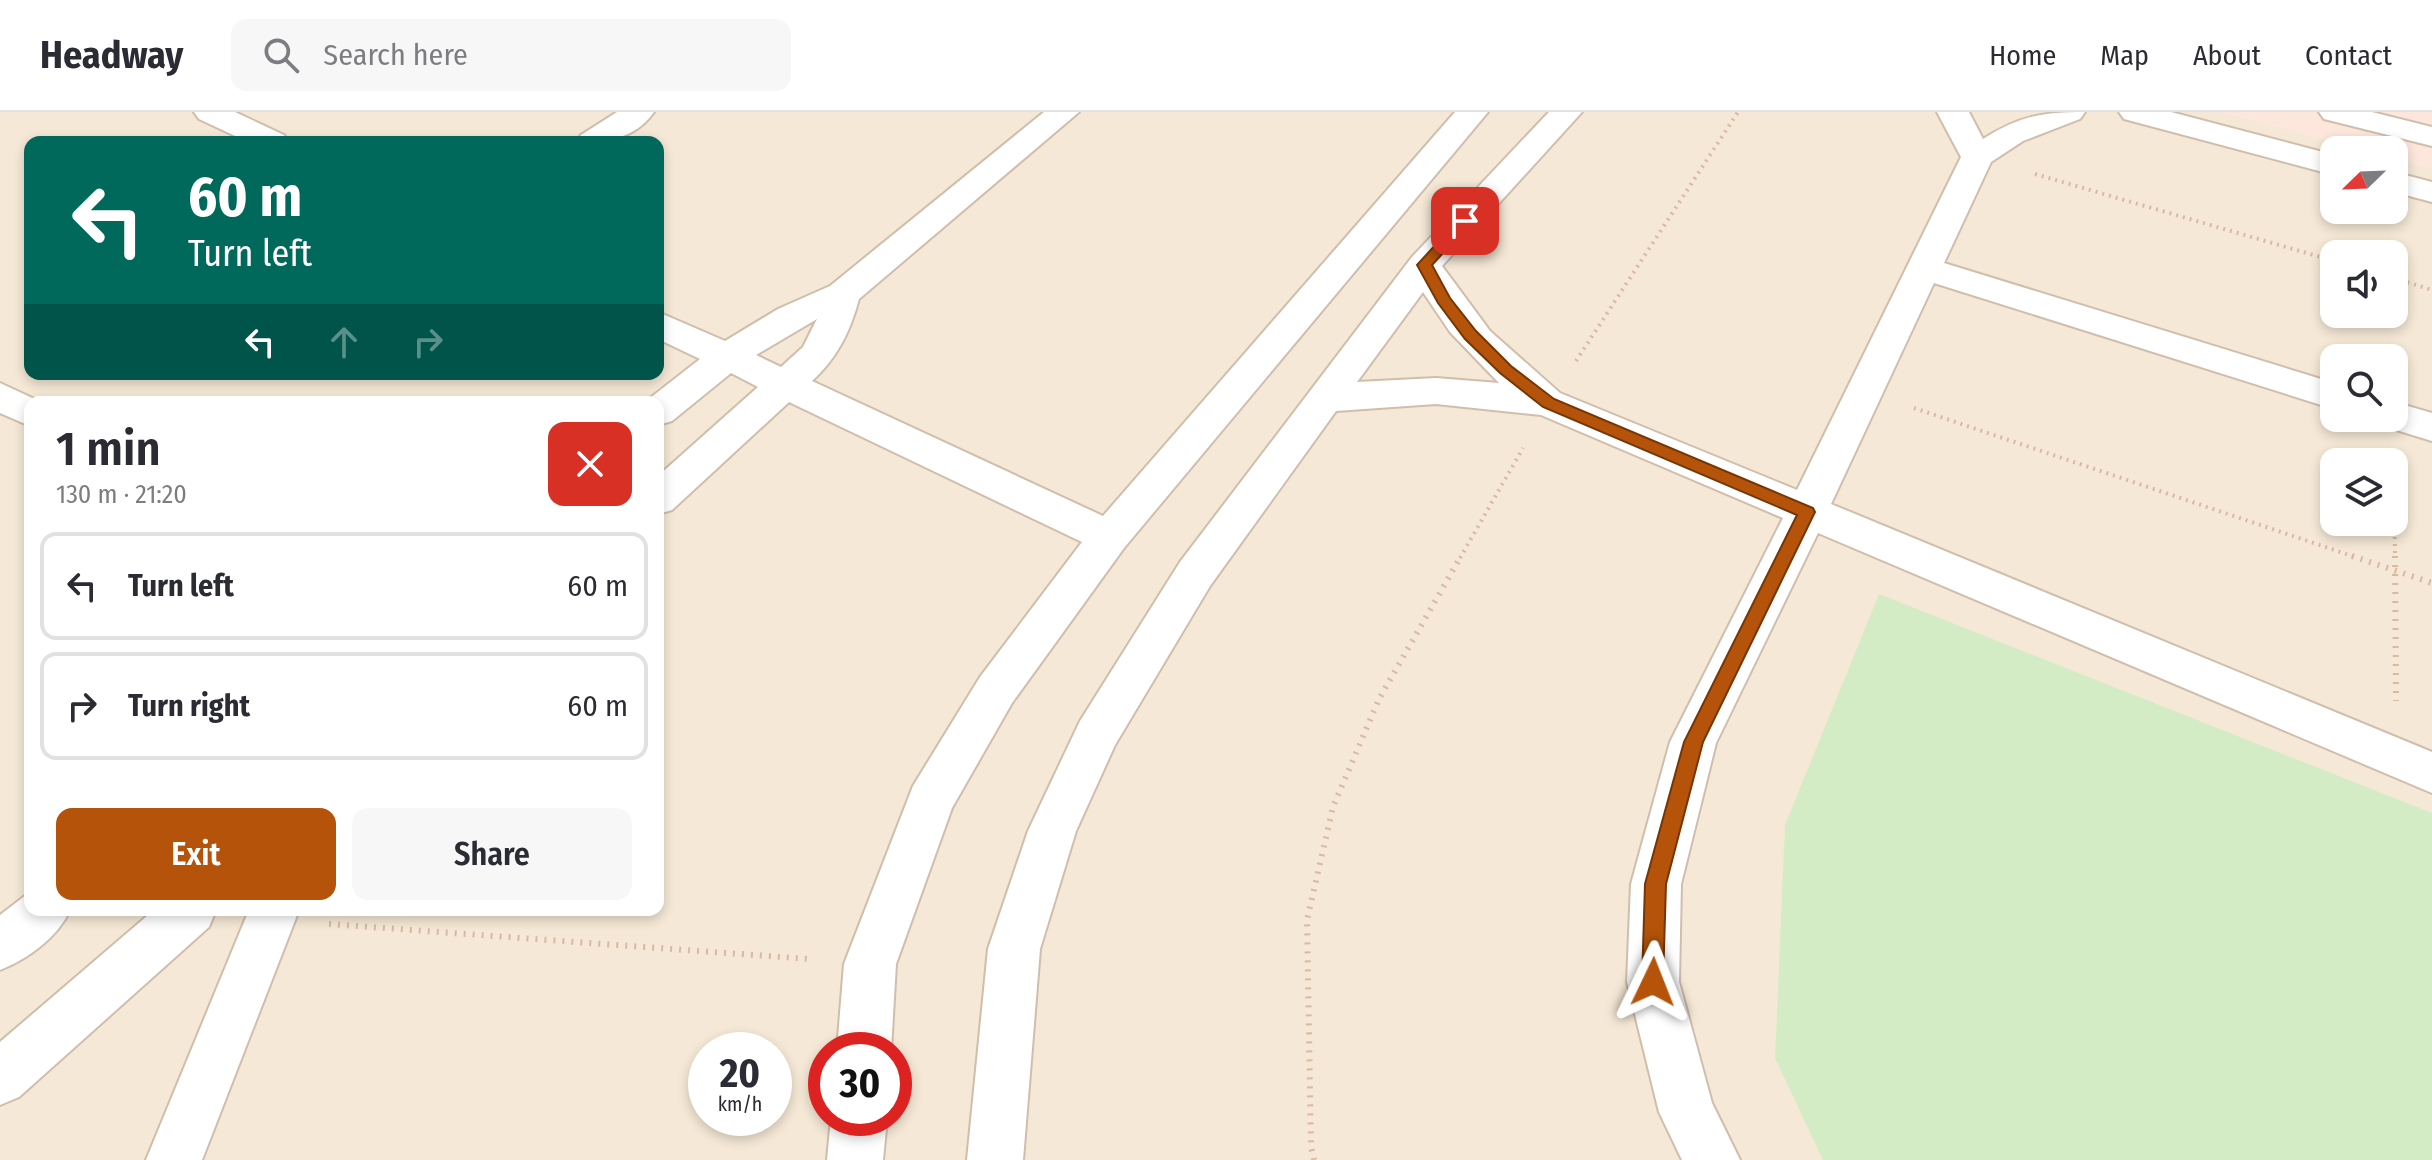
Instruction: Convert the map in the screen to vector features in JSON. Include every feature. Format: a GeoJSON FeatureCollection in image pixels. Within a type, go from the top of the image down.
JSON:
{"type":"FeatureCollection","features":[{"type":"Feature","properties":{"kind":"street"},"geometry":{"type":"LineString","coordinates":[[210,112],[260,136]]}},
{"type":"Feature","properties":{"kind":"street"},"geometry":{"type":"LineString","coordinates":[[601,136],[638,112]]}},
{"type":"Feature","properties":{"kind":"street"},"geometry":{"type":"LineString","coordinates":[[664,407],[726,356],[798,311],[843,294],[1063,112]]}},
{"type":"Feature","properties":{"kind":"street"},"geometry":{"type":"LineString","coordinates":[[865,1032],[870,964],[930,801],[996,690],[1109,537],[1472,112]]}},
{"type":"Feature","properties":{"kind":"street"},"geometry":{"type":"LineString","coordinates":[[995,1160],[1014,949],[1052,831],[1096,735],[1195,574],[1424,265],[1566,112]]}},
{"type":"Feature","properties":{"kind":"street"},"geometry":{"type":"LineString","coordinates":[[1953,112],[1977,157]]}},
{"type":"Feature","properties":{"kind":"street"},"geometry":{"type":"LineString","coordinates":[[1712,1160],[1687,1112],[1653,982],[1656,884],[1693,742],[1977,157],[2012,134],[2069,112]]}},
{"type":"Feature","properties":{"kind":"street"},"geometry":{"type":"LineString","coordinates":[[2135,112],[2320,161]]}},
{"type":"Feature","properties":{"kind":"street"},"geometry":{"type":"LineString","coordinates":[[2335,112],[2432,137]]}},
{"type":"Feature","properties":{"kind":"street"},"geometry":{"type":"LineString","coordinates":[[2408,186],[2432,192]]}},
{"type":"Feature","properties":{"kind":"street"},"geometry":{"type":"LineString","coordinates":[[1424,265],[1444,300],[1470,335],[1505,370],[1548,403]]}},
{"type":"Feature","properties":{"kind":"street"},"geometry":{"type":"LineString","coordinates":[[1923,268],[2320,392]]}},
{"type":"Feature","properties":{"kind":"street"},"geometry":{"type":"LineString","coordinates":[[664,494],[817,355],[834,324],[843,294]]}},
{"type":"Feature","properties":{"kind":"street"},"geometry":{"type":"LineString","coordinates":[[664,327],[1109,537]]}},
{"type":"Feature","properties":{"kind":"street"},"geometry":{"type":"LineString","coordinates":[[1323,400],[1377,391],[1434,389],[1491,393],[1548,403],[2414,766]]}},
{"type":"Feature","properties":{"kind":"street"},"geometry":{"type":"LineString","coordinates":[[0,396],[24,410]]}},
{"type":"Feature","properties":{"kind":"street"},"geometry":{"type":"LineString","coordinates":[[2408,419],[2432,427]]}},
{"type":"Feature","properties":{"kind":"street"},"geometry":{"type":"LineString","coordinates":[[0,946],[38,916]]}},
{"type":"Feature","properties":{"kind":"street"},"geometry":{"type":"LineString","coordinates":[[0,1078],[184,916]]}},
{"type":"Feature","properties":{"kind":"street"},"geometry":{"type":"LineString","coordinates":[[174,1160],[272,916]]}},
{"type":"Feature","properties":{"kind":"street"},"geometry":{"type":"LineString","coordinates":[[855,1160],[857,1136]]}},
{"type":"Feature","properties":{"kind":"path"},"geometry":{"type":"LineString","coordinates":[[1314,1160],[1311,1147],[1307,920],[1333,807],[1379,699],[1548,403],[1738,112]]}},
{"type":"Feature","properties":{"kind":"path"},"geometry":{"type":"LineString","coordinates":[[1977,157],[2320,257]]}},
{"type":"Feature","properties":{"kind":"path"},"geometry":{"type":"LineString","coordinates":[[2408,282],[2432,290]]}},
{"type":"Feature","properties":{"kind":"path"},"geometry":{"type":"LineString","coordinates":[[1863,391],[2432,583]]}},
{"type":"Feature","properties":{"kind":"path"},"geometry":{"type":"LineString","coordinates":[[2394,536],[2394,570],[2414,766]]}},
{"type":"Feature","properties":{"kind":"path"},"geometry":{"type":"LineString","coordinates":[[284,916],[870,964]]}},
{"type":"Feature","properties":{"kind":"shaded area"},"geometry":{"type":"Polygon","coordinates":[[[0,112],[2223,112],[2320,138],[2320,224],[2408,224],[2408,162],[2432,168],[2432,1160],[0,1160],[0,112]]]}},
{"type":"Feature","properties":{"kind":"shaded area"},"geometry":{"type":"Polygon","coordinates":[[[2223,112],[2432,112],[2432,168],[2408,162],[2408,136],[2320,138],[2223,112]]]}},
{"type":"Feature","properties":{"kind":"green space"},"geometry":{"type":"Polygon","coordinates":[[[1879,594],[2432,813],[2432,1160],[1823,1160],[1775,1058],[1785,825],[1879,594]]]}},
{"type":"Feature","properties":{"kind":"route"},"geometry":{"type":"LineString","coordinates":[[1465,221],[1424,265],[1444,300],[1470,335],[1505,370],[1548,403],[1807,512],[1693,742],[1656,884],[1653,982]]}}]}
